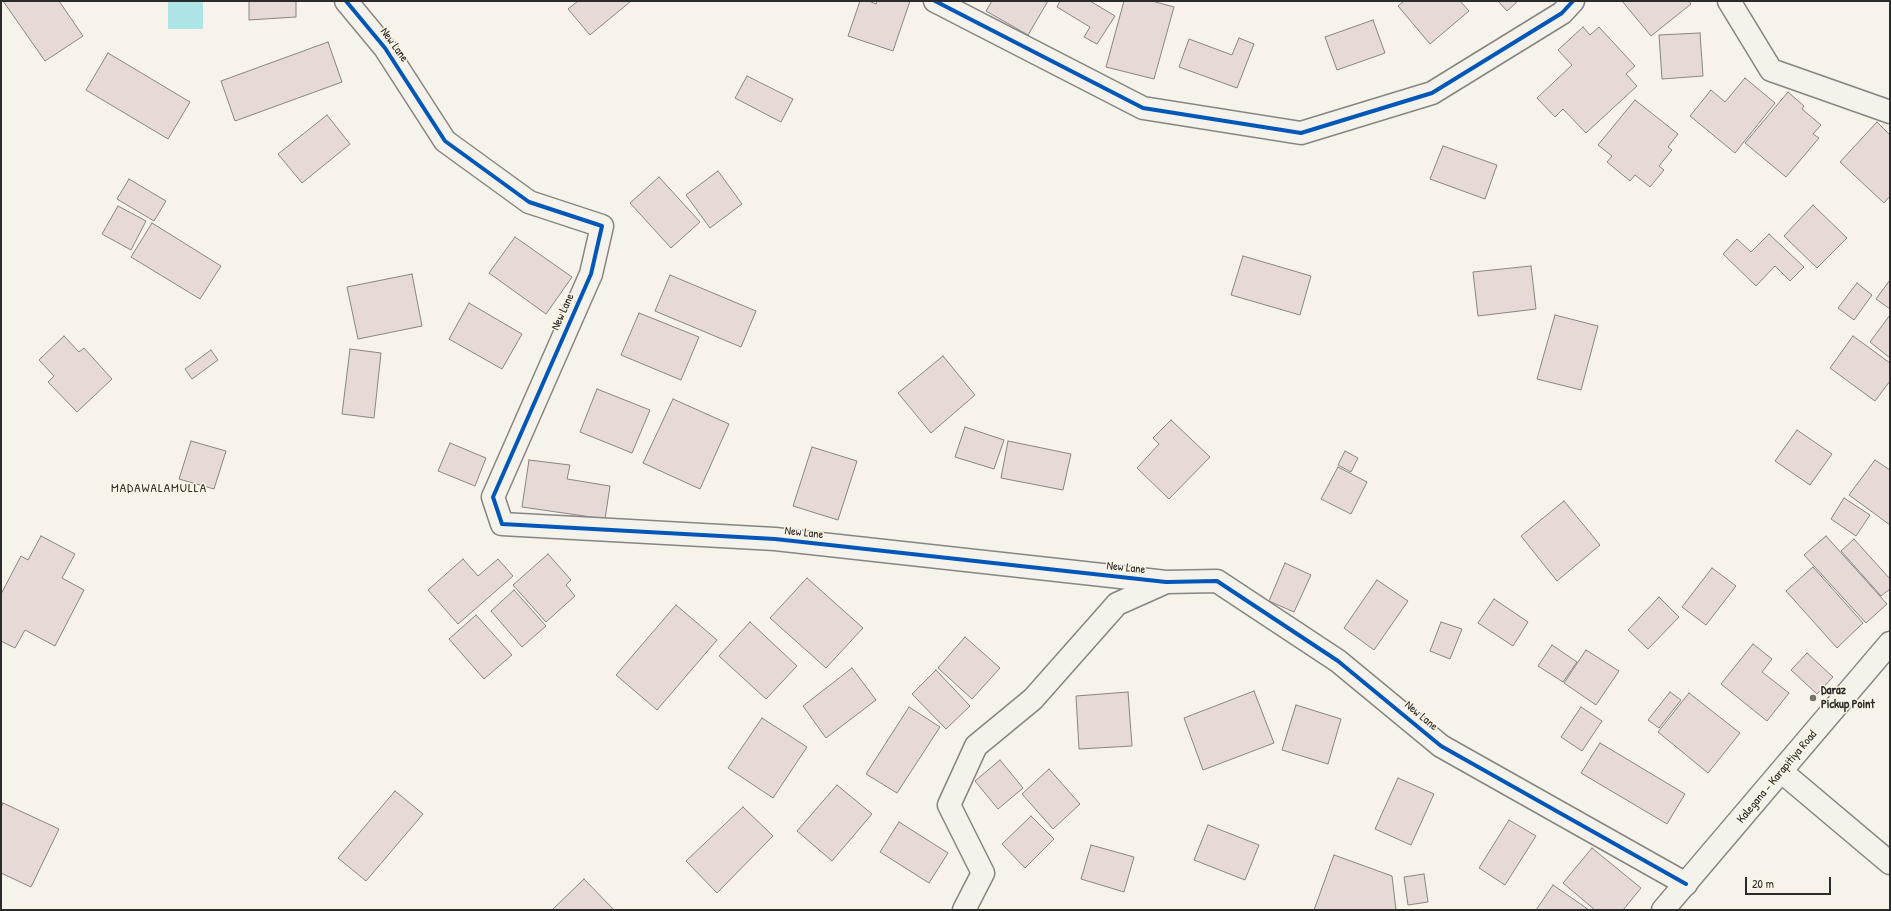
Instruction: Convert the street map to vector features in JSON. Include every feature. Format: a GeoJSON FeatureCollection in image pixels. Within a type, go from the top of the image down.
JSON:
{"type":"FeatureCollection","features":[{"type":"Feature","properties":{"kind":"street","name":"New Lane"},"geometry":{"type":"LineString","coordinates":[[346,1],[385,48],[445,141],[529,202],[602,226],[591,274],[493,497],[502,524],[775,540],[1166,582],[1217,581],[1338,661],[1441,746],[1686,884]]}},
{"type":"Feature","properties":{"kind":"street"},"geometry":{"type":"LineString","coordinates":[[935,1],[1143,108],[1301,133],[1432,93],[1562,13],[1573,1]]}},
{"type":"Feature","properties":{"kind":"street"},"geometry":{"type":"LineString","coordinates":[[1729,1],[1772,70],[1890,113]]}},
{"type":"Feature","properties":{"kind":"street"},"geometry":{"type":"LineString","coordinates":[[964,910],[983,873],[949,804],[976,746],[1033,699],[1117,604],[1166,582]]}},
{"type":"Feature","properties":{"kind":"street","name":"Kalegana - Karapitiya Road"},"geometry":{"type":"LineString","coordinates":[[1663,910],[1782,772],[1890,643]]}},
{"type":"Feature","properties":{"kind":"street"},"geometry":{"type":"LineString","coordinates":[[1782,772],[1890,863]]}},
{"type":"Feature","properties":{"kind":"water"},"geometry":{"type":"Polygon","coordinates":[[[168,1],[203,1],[203,29],[168,29],[168,1]]]}},
{"type":"Feature","properties":{"kind":"building"},"geometry":{"type":"Polygon","coordinates":[[[3,1],[59,1],[83,36],[45,61],[3,1]]]}},
{"type":"Feature","properties":{"kind":"building"},"geometry":{"type":"Polygon","coordinates":[[[249,1],[296,1],[296,17],[249,20],[249,1]]]}},
{"type":"Feature","properties":{"kind":"building"},"geometry":{"type":"Polygon","coordinates":[[[578,1],[631,1],[590,35],[568,9],[578,1]]]}},
{"type":"Feature","properties":{"kind":"building"},"geometry":{"type":"Polygon","coordinates":[[[860,1],[869,1],[876,4],[877,1],[910,1],[893,51],[848,36],[860,1]]]}},
{"type":"Feature","properties":{"kind":"building"},"geometry":{"type":"Polygon","coordinates":[[[992,1],[1048,1],[1028,35],[986,11],[992,1]]]}},
{"type":"Feature","properties":{"kind":"building"},"geometry":{"type":"Polygon","coordinates":[[[1060,1],[1090,1],[1115,16],[1097,44],[1084,37],[1090,27],[1057,7],[1060,1]]]}},
{"type":"Feature","properties":{"kind":"building"},"geometry":{"type":"Polygon","coordinates":[[[1124,1],[1152,1],[1174,7],[1154,79],[1106,67],[1124,1]]]}},
{"type":"Feature","properties":{"kind":"building"},"geometry":{"type":"Polygon","coordinates":[[[1404,1],[1460,1],[1469,11],[1430,44],[1398,6],[1404,1]]]}},
{"type":"Feature","properties":{"kind":"building"},"geometry":{"type":"Polygon","coordinates":[[[1498,1],[1518,1],[1507,11],[1498,1]]]}},
{"type":"Feature","properties":{"kind":"building"},"geometry":{"type":"Polygon","coordinates":[[[1622,1],[1689,1],[1691,4],[1651,36],[1622,1]]]}},
{"type":"Feature","properties":{"kind":"building"},"geometry":{"type":"Polygon","coordinates":[[[1373,20],[1385,53],[1337,70],[1325,37],[1373,20]]]}},
{"type":"Feature","properties":{"kind":"building"},"geometry":{"type":"Polygon","coordinates":[[[1583,27],[1590,35],[1599,27],[1635,66],[1626,74],[1637,86],[1586,133],[1563,109],[1555,117],[1537,98],[1572,65],[1558,50],[1583,27]]]}},
{"type":"Feature","properties":{"kind":"building"},"geometry":{"type":"Polygon","coordinates":[[[1700,33],[1703,76],[1662,79],[1659,35],[1700,33]]]}},
{"type":"Feature","properties":{"kind":"building"},"geometry":{"type":"Polygon","coordinates":[[[1239,38],[1254,44],[1237,88],[1179,67],[1189,39],[1232,55],[1239,38]]]}},
{"type":"Feature","properties":{"kind":"building"},"geometry":{"type":"Polygon","coordinates":[[[328,42],[342,82],[235,121],[221,81],[328,42]]]}},
{"type":"Feature","properties":{"kind":"building"},"geometry":{"type":"Polygon","coordinates":[[[108,53],[190,102],[168,139],[86,90],[108,53]]]}},
{"type":"Feature","properties":{"kind":"building"},"geometry":{"type":"Polygon","coordinates":[[[747,76],[793,99],[781,122],[735,98],[747,76]]]}},
{"type":"Feature","properties":{"kind":"building"},"geometry":{"type":"Polygon","coordinates":[[[1745,78],[1775,103],[1735,153],[1690,116],[1711,90],[1725,102],[1745,78]]]}},
{"type":"Feature","properties":{"kind":"building"},"geometry":{"type":"Polygon","coordinates":[[[1788,92],[1804,106],[1802,109],[1821,125],[1813,134],[1819,138],[1786,177],[1745,143],[1788,92]]]}},
{"type":"Feature","properties":{"kind":"building"},"geometry":{"type":"Polygon","coordinates":[[[1635,100],[1678,134],[1668,147],[1672,150],[1659,166],[1664,170],[1650,187],[1635,175],[1630,181],[1607,162],[1612,156],[1598,145],[1635,100]]]}},
{"type":"Feature","properties":{"kind":"building"},"geometry":{"type":"Polygon","coordinates":[[[327,115],[350,144],[302,183],[278,154],[327,115]]]}},
{"type":"Feature","properties":{"kind":"building"},"geometry":{"type":"Polygon","coordinates":[[[1877,122],[1890,135],[1890,196],[1884,203],[1840,162],[1877,122]]]}},
{"type":"Feature","properties":{"kind":"building"},"geometry":{"type":"Polygon","coordinates":[[[1443,146],[1497,165],[1485,199],[1430,179],[1443,146]]]}},
{"type":"Feature","properties":{"kind":"building"},"geometry":{"type":"Polygon","coordinates":[[[718,171],[742,204],[710,228],[686,195],[718,171]]]}},
{"type":"Feature","properties":{"kind":"building"},"geometry":{"type":"Polygon","coordinates":[[[659,177],[700,222],[671,248],[630,203],[659,177]]]}},
{"type":"Feature","properties":{"kind":"building"},"geometry":{"type":"Polygon","coordinates":[[[129,179],[166,201],[154,221],[117,199],[129,179]]]}},
{"type":"Feature","properties":{"kind":"building"},"geometry":{"type":"Polygon","coordinates":[[[1813,205],[1847,238],[1817,268],[1784,236],[1813,205]]]}},
{"type":"Feature","properties":{"kind":"building"},"geometry":{"type":"Polygon","coordinates":[[[118,206],[146,221],[131,250],[102,234],[118,206]]]}},
{"type":"Feature","properties":{"kind":"building"},"geometry":{"type":"Polygon","coordinates":[[[152,223],[221,266],[200,299],[131,257],[152,223]]]}},
{"type":"Feature","properties":{"kind":"building"},"geometry":{"type":"Polygon","coordinates":[[[1769,234],[1804,267],[1790,281],[1775,266],[1756,286],[1723,254],[1737,239],[1751,252],[1769,234]]]}},
{"type":"Feature","properties":{"kind":"building"},"geometry":{"type":"Polygon","coordinates":[[[515,237],[572,277],[546,314],[489,273],[515,237]]]}},
{"type":"Feature","properties":{"kind":"building"},"geometry":{"type":"Polygon","coordinates":[[[1243,256],[1311,276],[1300,315],[1231,295],[1243,256]]]}},
{"type":"Feature","properties":{"kind":"building"},"geometry":{"type":"Polygon","coordinates":[[[1531,266],[1536,309],[1478,316],[1473,272],[1531,266]]]}},
{"type":"Feature","properties":{"kind":"building"},"geometry":{"type":"Polygon","coordinates":[[[412,274],[422,326],[358,339],[347,287],[412,274]]]}},
{"type":"Feature","properties":{"kind":"building"},"geometry":{"type":"Polygon","coordinates":[[[670,275],[756,311],[741,347],[655,311],[670,275]]]}},
{"type":"Feature","properties":{"kind":"building"},"geometry":{"type":"Polygon","coordinates":[[[1890,280],[1890,309],[1876,299],[1890,280]]]}},
{"type":"Feature","properties":{"kind":"building"},"geometry":{"type":"Polygon","coordinates":[[[1857,283],[1872,295],[1854,320],[1838,308],[1857,283]]]}},
{"type":"Feature","properties":{"kind":"building"},"geometry":{"type":"Polygon","coordinates":[[[469,303],[522,334],[502,369],[449,339],[469,303]]]}},
{"type":"Feature","properties":{"kind":"building"},"geometry":{"type":"Polygon","coordinates":[[[639,313],[699,337],[681,380],[621,355],[639,313]]]}},
{"type":"Feature","properties":{"kind":"building"},"geometry":{"type":"Polygon","coordinates":[[[1555,315],[1598,326],[1581,390],[1537,379],[1555,315]]]}},
{"type":"Feature","properties":{"kind":"building"},"geometry":{"type":"Polygon","coordinates":[[[1890,315],[1890,358],[1870,342],[1890,315]]]}},
{"type":"Feature","properties":{"kind":"building"},"geometry":{"type":"Polygon","coordinates":[[[64,336],[79,352],[84,348],[112,379],[77,412],[48,382],[54,376],[39,360],[64,336]]]}},
{"type":"Feature","properties":{"kind":"building"},"geometry":{"type":"Polygon","coordinates":[[[1853,336],[1890,363],[1890,381],[1875,401],[1830,368],[1853,336]]]}},
{"type":"Feature","properties":{"kind":"building"},"geometry":{"type":"Polygon","coordinates":[[[350,349],[381,353],[374,418],[342,414],[350,349]]]}},
{"type":"Feature","properties":{"kind":"building"},"geometry":{"type":"Polygon","coordinates":[[[211,350],[218,360],[192,379],[185,369],[211,350]]]}},
{"type":"Feature","properties":{"kind":"building"},"geometry":{"type":"Polygon","coordinates":[[[943,356],[975,395],[931,433],[898,393],[943,356]]]}},
{"type":"Feature","properties":{"kind":"building"},"geometry":{"type":"Polygon","coordinates":[[[597,389],[650,410],[632,453],[580,432],[597,389]]]}},
{"type":"Feature","properties":{"kind":"building"},"geometry":{"type":"Polygon","coordinates":[[[673,399],[729,424],[700,489],[643,463],[673,399]]]}},
{"type":"Feature","properties":{"kind":"building"},"geometry":{"type":"Polygon","coordinates":[[[1171,420],[1210,457],[1169,499],[1137,468],[1159,444],[1153,438],[1171,420]]]}},
{"type":"Feature","properties":{"kind":"building"},"geometry":{"type":"Polygon","coordinates":[[[965,427],[1004,440],[994,469],[955,457],[965,427]]]}},
{"type":"Feature","properties":{"kind":"building"},"geometry":{"type":"Polygon","coordinates":[[[1797,430],[1832,454],[1810,485],[1775,461],[1797,430]]]}},
{"type":"Feature","properties":{"kind":"building"},"geometry":{"type":"Polygon","coordinates":[[[191,441],[226,451],[214,489],[179,479],[191,441]]]}},
{"type":"Feature","properties":{"kind":"building"},"geometry":{"type":"Polygon","coordinates":[[[1008,441],[1071,454],[1063,490],[1001,478],[1008,441]]]}},
{"type":"Feature","properties":{"kind":"building"},"geometry":{"type":"Polygon","coordinates":[[[450,443],[486,458],[475,486],[438,471],[450,443]]]}},
{"type":"Feature","properties":{"kind":"building"},"geometry":{"type":"Polygon","coordinates":[[[812,447],[857,461],[838,520],[793,506],[812,447]]]}},
{"type":"Feature","properties":{"kind":"building"},"geometry":{"type":"Polygon","coordinates":[[[1345,451],[1358,458],[1351,472],[1338,465],[1345,451]]]}},
{"type":"Feature","properties":{"kind":"building"},"geometry":{"type":"Polygon","coordinates":[[[529,460],[570,465],[567,479],[610,486],[605,519],[522,507],[529,460]]]}},
{"type":"Feature","properties":{"kind":"building"},"geometry":{"type":"Polygon","coordinates":[[[1875,460],[1890,470],[1890,525],[1849,495],[1875,460]]]}},
{"type":"Feature","properties":{"kind":"building"},"geometry":{"type":"Polygon","coordinates":[[[1338,467],[1367,482],[1351,514],[1321,499],[1338,467]]]}},
{"type":"Feature","properties":{"kind":"building"},"geometry":{"type":"Polygon","coordinates":[[[1844,498],[1870,515],[1856,536],[1831,519],[1844,498]]]}},
{"type":"Feature","properties":{"kind":"building"},"geometry":{"type":"Polygon","coordinates":[[[1564,501],[1600,545],[1557,581],[1521,536],[1564,501]]]}},
{"type":"Feature","properties":{"kind":"building"},"geometry":{"type":"Polygon","coordinates":[[[41,536],[75,554],[62,578],[84,590],[55,646],[25,630],[15,648],[1,641],[1,594],[21,556],[28,560],[41,536]]]}},
{"type":"Feature","properties":{"kind":"building"},"geometry":{"type":"Polygon","coordinates":[[[1826,536],[1887,604],[1866,623],[1804,555],[1826,536]]]}},
{"type":"Feature","properties":{"kind":"building"},"geometry":{"type":"Polygon","coordinates":[[[1854,539],[1890,579],[1890,589],[1881,596],[1841,551],[1854,539]]]}},
{"type":"Feature","properties":{"kind":"building"},"geometry":{"type":"Polygon","coordinates":[[[548,554],[571,580],[566,585],[575,596],[546,622],[513,585],[548,554]]]}},
{"type":"Feature","properties":{"kind":"building"},"geometry":{"type":"Polygon","coordinates":[[[463,559],[478,576],[498,559],[513,576],[458,624],[428,590],[463,559]]]}},
{"type":"Feature","properties":{"kind":"building"},"geometry":{"type":"Polygon","coordinates":[[[1285,563],[1311,575],[1294,612],[1269,601],[1285,563]]]}},
{"type":"Feature","properties":{"kind":"building"},"geometry":{"type":"Polygon","coordinates":[[[1813,567],[1863,623],[1837,648],[1786,591],[1813,567]]]}},
{"type":"Feature","properties":{"kind":"building"},"geometry":{"type":"Polygon","coordinates":[[[1712,568],[1736,586],[1706,625],[1682,607],[1712,568]]]}},
{"type":"Feature","properties":{"kind":"building"},"geometry":{"type":"Polygon","coordinates":[[[807,578],[863,628],[826,668],[770,618],[807,578]]]}},
{"type":"Feature","properties":{"kind":"building"},"geometry":{"type":"Polygon","coordinates":[[[1377,580],[1408,601],[1374,650],[1344,628],[1377,580]]]}},
{"type":"Feature","properties":{"kind":"building"},"geometry":{"type":"Polygon","coordinates":[[[514,590],[546,626],[522,647],[491,611],[514,590]]]}},
{"type":"Feature","properties":{"kind":"building"},"geometry":{"type":"Polygon","coordinates":[[[1659,597],[1679,617],[1648,649],[1628,630],[1659,597]]]}},
{"type":"Feature","properties":{"kind":"building"},"geometry":{"type":"Polygon","coordinates":[[[1494,599],[1528,622],[1513,646],[1478,623],[1494,599]]]}},
{"type":"Feature","properties":{"kind":"building"},"geometry":{"type":"Polygon","coordinates":[[[676,605],[717,640],[657,710],[616,675],[676,605]]]}},
{"type":"Feature","properties":{"kind":"building"},"geometry":{"type":"Polygon","coordinates":[[[476,615],[512,655],[484,679],[449,639],[476,615]]]}},
{"type":"Feature","properties":{"kind":"building"},"geometry":{"type":"Polygon","coordinates":[[[750,622],[797,666],[766,699],[719,656],[750,622]]]}},
{"type":"Feature","properties":{"kind":"building"},"geometry":{"type":"Polygon","coordinates":[[[1441,622],[1462,629],[1450,659],[1430,651],[1441,622]]]}},
{"type":"Feature","properties":{"kind":"building"},"geometry":{"type":"Polygon","coordinates":[[[965,637],[1000,668],[972,699],[938,668],[965,637]]]}},
{"type":"Feature","properties":{"kind":"building"},"geometry":{"type":"Polygon","coordinates":[[[1753,644],[1772,659],[1762,672],[1789,693],[1767,721],[1721,684],[1753,644]]]}},
{"type":"Feature","properties":{"kind":"building"},"geometry":{"type":"Polygon","coordinates":[[[1552,645],[1577,662],[1563,682],[1538,666],[1552,645]]]}},
{"type":"Feature","properties":{"kind":"building"},"geometry":{"type":"Polygon","coordinates":[[[1586,650],[1619,671],[1596,705],[1564,683],[1586,650]]]}},
{"type":"Feature","properties":{"kind":"building"},"geometry":{"type":"Polygon","coordinates":[[[1807,653],[1833,677],[1817,694],[1791,670],[1807,653]]]}},
{"type":"Feature","properties":{"kind":"building"},"geometry":{"type":"Polygon","coordinates":[[[852,668],[876,700],[826,738],[803,706],[852,668]]]}},
{"type":"Feature","properties":{"kind":"building"},"geometry":{"type":"Polygon","coordinates":[[[936,670],[970,706],[946,729],[912,694],[936,670]]]}},
{"type":"Feature","properties":{"kind":"building"},"geometry":{"type":"Polygon","coordinates":[[[1254,691],[1274,743],[1203,770],[1184,718],[1254,691]]]}},
{"type":"Feature","properties":{"kind":"building"},"geometry":{"type":"Polygon","coordinates":[[[1128,692],[1132,746],[1079,749],[1076,696],[1128,692]]]}},
{"type":"Feature","properties":{"kind":"building"},"geometry":{"type":"Polygon","coordinates":[[[1670,692],[1681,700],[1659,728],[1648,720],[1670,692]]]}},
{"type":"Feature","properties":{"kind":"building"},"geometry":{"type":"Polygon","coordinates":[[[1689,693],[1740,733],[1708,773],[1658,732],[1689,693]]]}},
{"type":"Feature","properties":{"kind":"building"},"geometry":{"type":"Polygon","coordinates":[[[1296,705],[1341,719],[1328,764],[1282,750],[1296,705]]]}},
{"type":"Feature","properties":{"kind":"building"},"geometry":{"type":"Polygon","coordinates":[[[909,707],[940,727],[897,793],[866,774],[909,707]]]}},
{"type":"Feature","properties":{"kind":"building"},"geometry":{"type":"Polygon","coordinates":[[[1581,707],[1602,721],[1582,751],[1561,737],[1581,707]]]}},
{"type":"Feature","properties":{"kind":"building"},"geometry":{"type":"Polygon","coordinates":[[[762,718],[807,747],[773,798],[728,768],[762,718]]]}},
{"type":"Feature","properties":{"kind":"building"},"geometry":{"type":"Polygon","coordinates":[[[1600,743],[1685,794],[1667,824],[1581,773],[1600,743]]]}},
{"type":"Feature","properties":{"kind":"building"},"geometry":{"type":"Polygon","coordinates":[[[1000,760],[1023,788],[998,809],[975,781],[1000,760]]]}},
{"type":"Feature","properties":{"kind":"building"},"geometry":{"type":"Polygon","coordinates":[[[1049,769],[1080,804],[1053,829],[1022,794],[1049,769]]]}},
{"type":"Feature","properties":{"kind":"building"},"geometry":{"type":"Polygon","coordinates":[[[1398,778],[1434,794],[1411,845],[1375,829],[1398,778]]]}},
{"type":"Feature","properties":{"kind":"building"},"geometry":{"type":"Polygon","coordinates":[[[837,785],[872,814],[832,861],[797,831],[837,785]]]}},
{"type":"Feature","properties":{"kind":"building"},"geometry":{"type":"Polygon","coordinates":[[[395,791],[423,814],[366,881],[338,858],[395,791]]]}},
{"type":"Feature","properties":{"kind":"building"},"geometry":{"type":"Polygon","coordinates":[[[3,803],[59,829],[31,887],[1,873],[1,807],[3,803]]]}},
{"type":"Feature","properties":{"kind":"building"},"geometry":{"type":"Polygon","coordinates":[[[743,807],[773,836],[717,893],[686,861],[743,807]]]}},
{"type":"Feature","properties":{"kind":"building"},"geometry":{"type":"Polygon","coordinates":[[[1031,816],[1054,839],[1025,868],[1002,844],[1031,816]]]}},
{"type":"Feature","properties":{"kind":"building"},"geometry":{"type":"Polygon","coordinates":[[[1509,820],[1536,836],[1505,885],[1479,868],[1509,820]]]}},
{"type":"Feature","properties":{"kind":"building"},"geometry":{"type":"Polygon","coordinates":[[[899,822],[948,853],[929,883],[880,852],[899,822]]]}},
{"type":"Feature","properties":{"kind":"building"},"geometry":{"type":"Polygon","coordinates":[[[1208,825],[1259,845],[1245,880],[1194,860],[1208,825]]]}},
{"type":"Feature","properties":{"kind":"building"},"geometry":{"type":"Polygon","coordinates":[[[1091,845],[1134,857],[1124,892],[1081,879],[1091,845]]]}},
{"type":"Feature","properties":{"kind":"building"},"geometry":{"type":"Polygon","coordinates":[[[1592,848],[1641,888],[1623,910],[1595,910],[1563,883],[1592,848]]]}},
{"type":"Feature","properties":{"kind":"building"},"geometry":{"type":"Polygon","coordinates":[[[1334,855],[1392,876],[1396,910],[1314,910],[1334,855]]]}},
{"type":"Feature","properties":{"kind":"building"},"geometry":{"type":"Polygon","coordinates":[[[1424,874],[1428,902],[1408,905],[1404,877],[1424,874]]]}},
{"type":"Feature","properties":{"kind":"building"},"geometry":{"type":"Polygon","coordinates":[[[584,879],[614,910],[552,910],[584,879]]]}},
{"type":"Feature","properties":{"kind":"building"},"geometry":{"type":"Polygon","coordinates":[[[1553,885],[1589,910],[1536,910],[1553,885]]]}},
{"type":"Feature","properties":{"kind":"cycle path"},"geometry":{"type":"LineString","coordinates":[[346,1],[385,48],[445,141],[529,202],[602,226],[591,274],[493,497],[502,524],[775,539],[1166,582],[1217,581],[1338,661],[1441,746],[1686,884]]}},
{"type":"Feature","properties":{"kind":"cycle path"},"geometry":{"type":"LineString","coordinates":[[935,1],[1143,108],[1301,133],[1432,93],[1562,13],[1573,1]]}},
{"type":"Feature","properties":{"kind":"place","name":"Daraz Pickup Point"},"geometry":{"type":"Point","coordinates":[1813,698]}},
{"type":"Feature","properties":{"kind":"district","name":"MADAWALAMULLA"},"geometry":{"type":"Point","coordinates":[159,489]}}]}
